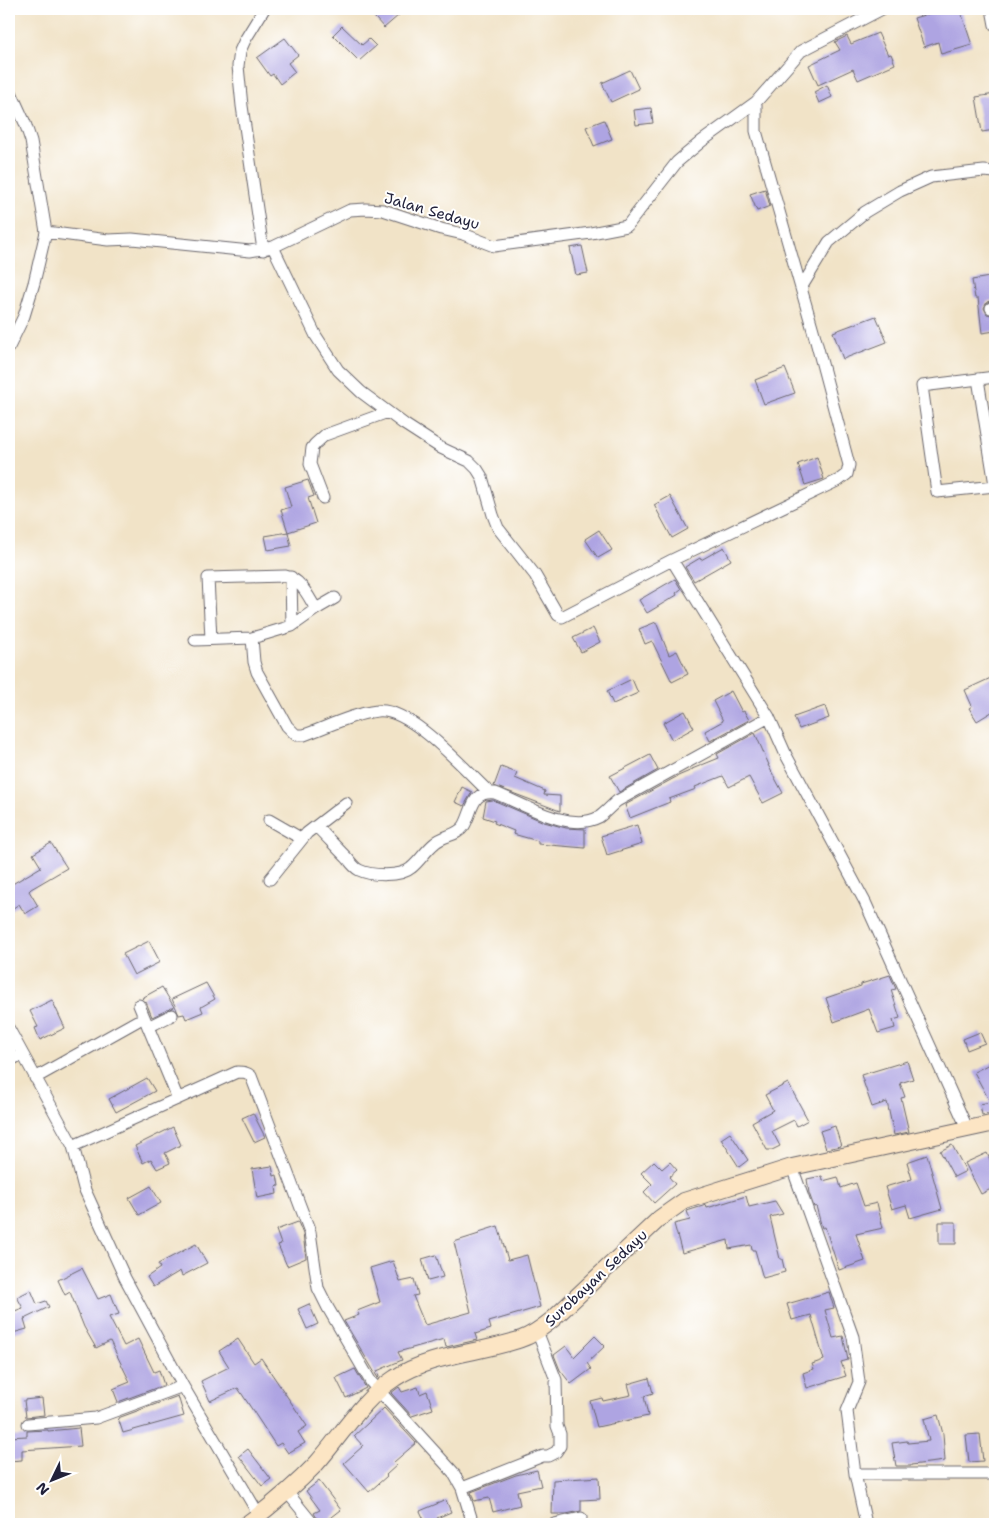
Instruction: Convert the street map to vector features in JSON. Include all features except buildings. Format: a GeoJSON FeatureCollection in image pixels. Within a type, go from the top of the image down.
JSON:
{"type":"FeatureCollection","features":[{"type":"Feature","properties":{"kind":"main road","name":"Surobayan Sedayu"},"geometry":{"type":"LineString","coordinates":[[253,1520],[288,1492],[315,1465],[364,1404],[396,1377],[410,1369],[441,1359],[522,1339],[537,1332],[554,1319],[671,1208],[684,1200],[792,1167],[995,1123]]}},
{"type":"Feature","properties":{"kind":"street"},"geometry":{"type":"LineString","coordinates":[[264,9],[245,40],[240,51],[238,66],[242,106],[268,248],[316,336],[338,370],[354,386],[388,412],[441,448],[469,461],[477,468],[482,477],[498,528],[535,575],[562,617],[672,560],[839,480],[847,474],[849,466],[756,131],[756,102]]}},
{"type":"Feature","properties":{"kind":"street","name":"Jalan Sedayu"},"geometry":{"type":"LineString","coordinates":[[46,232],[108,240],[132,239],[250,251],[268,248],[350,210],[383,210],[441,229],[463,234],[494,246],[591,233],[627,226],[677,162],[702,141],[756,102],[802,51],[882,9]]}},
{"type":"Feature","properties":{"kind":"street"},"geometry":{"type":"LineString","coordinates":[[992,9],[995,25]]}},
{"type":"Feature","properties":{"kind":"street"},"geometry":{"type":"LineString","coordinates":[[9,88],[32,141],[46,232],[34,283],[9,347]]}},
{"type":"Feature","properties":{"kind":"street"},"geometry":{"type":"LineString","coordinates":[[801,288],[829,242],[865,212],[886,199],[931,177],[984,171],[995,172]]}},
{"type":"Feature","properties":{"kind":"street"},"geometry":{"type":"LineString","coordinates":[[978,380],[995,486],[937,492],[922,386],[995,377]]}},
{"type":"Feature","properties":{"kind":"street"},"geometry":{"type":"LineString","coordinates":[[323,498],[310,464],[312,448],[315,444],[325,435],[388,412]]}},
{"type":"Feature","properties":{"kind":"street"},"geometry":{"type":"LineString","coordinates":[[672,560],[769,717],[786,756],[864,902],[967,1128]]}},
{"type":"Feature","properties":{"kind":"street"},"geometry":{"type":"LineString","coordinates":[[291,577],[292,626]]}},
{"type":"Feature","properties":{"kind":"street"},"geometry":{"type":"LineString","coordinates":[[211,639],[208,578],[291,577],[299,582],[316,609]]}},
{"type":"Feature","properties":{"kind":"street"},"geometry":{"type":"LineString","coordinates":[[195,640],[252,638],[292,626],[335,598]]}},
{"type":"Feature","properties":{"kind":"street"},"geometry":{"type":"LineString","coordinates":[[252,638],[254,662],[257,672],[287,726],[296,735],[304,735],[378,710],[394,713],[412,722],[427,733],[489,792],[562,820],[582,822],[600,816],[617,801],[769,717]]}},
{"type":"Feature","properties":{"kind":"street"},"geometry":{"type":"LineString","coordinates":[[316,826],[358,870],[372,873],[402,873],[411,868],[436,842],[460,831],[465,825],[476,800],[489,792]]}},
{"type":"Feature","properties":{"kind":"street"},"geometry":{"type":"LineString","coordinates":[[270,879],[316,826],[346,803]]}},
{"type":"Feature","properties":{"kind":"street"},"geometry":{"type":"LineString","coordinates":[[269,820],[302,840]]}},
{"type":"Feature","properties":{"kind":"street"},"geometry":{"type":"LineString","coordinates":[[139,1005],[178,1099]]}},
{"type":"Feature","properties":{"kind":"street"},"geometry":{"type":"LineString","coordinates":[[148,1027],[172,1015]]}},
{"type":"Feature","properties":{"kind":"street"},"geometry":{"type":"LineString","coordinates":[[34,1078],[137,1021]]}},
{"type":"Feature","properties":{"kind":"street"},"geometry":{"type":"LineString","coordinates":[[9,1030],[72,1146],[84,1188],[125,1278],[253,1520]]}},
{"type":"Feature","properties":{"kind":"street"},"geometry":{"type":"LineString","coordinates":[[9,1061],[22,1054]]}},
{"type":"Feature","properties":{"kind":"street"},"geometry":{"type":"LineString","coordinates":[[72,1146],[238,1072],[245,1072],[251,1076],[310,1232],[318,1288],[371,1382],[453,1472],[462,1488],[473,1524]]}},
{"type":"Feature","properties":{"kind":"street"},"geometry":{"type":"LineString","coordinates":[[792,1167],[853,1337],[860,1382],[847,1411],[855,1474],[866,1524]]}},
{"type":"Feature","properties":{"kind":"street"},"geometry":{"type":"LineString","coordinates":[[462,1488],[543,1456],[554,1454],[558,1449],[560,1434],[557,1426],[556,1380],[537,1332]]}},
{"type":"Feature","properties":{"kind":"street"},"geometry":{"type":"LineString","coordinates":[[28,1424],[96,1418],[183,1386]]}},
{"type":"Feature","properties":{"kind":"street"},"geometry":{"type":"LineString","coordinates":[[855,1474],[995,1474]]}},
{"type":"Feature","properties":{"kind":"street"},"geometry":{"type":"LineString","coordinates":[[288,1492],[313,1524]]}},
{"type":"Feature","properties":{"kind":"street"},"geometry":{"type":"LineString","coordinates":[[554,1524],[582,1518]]}}]}
